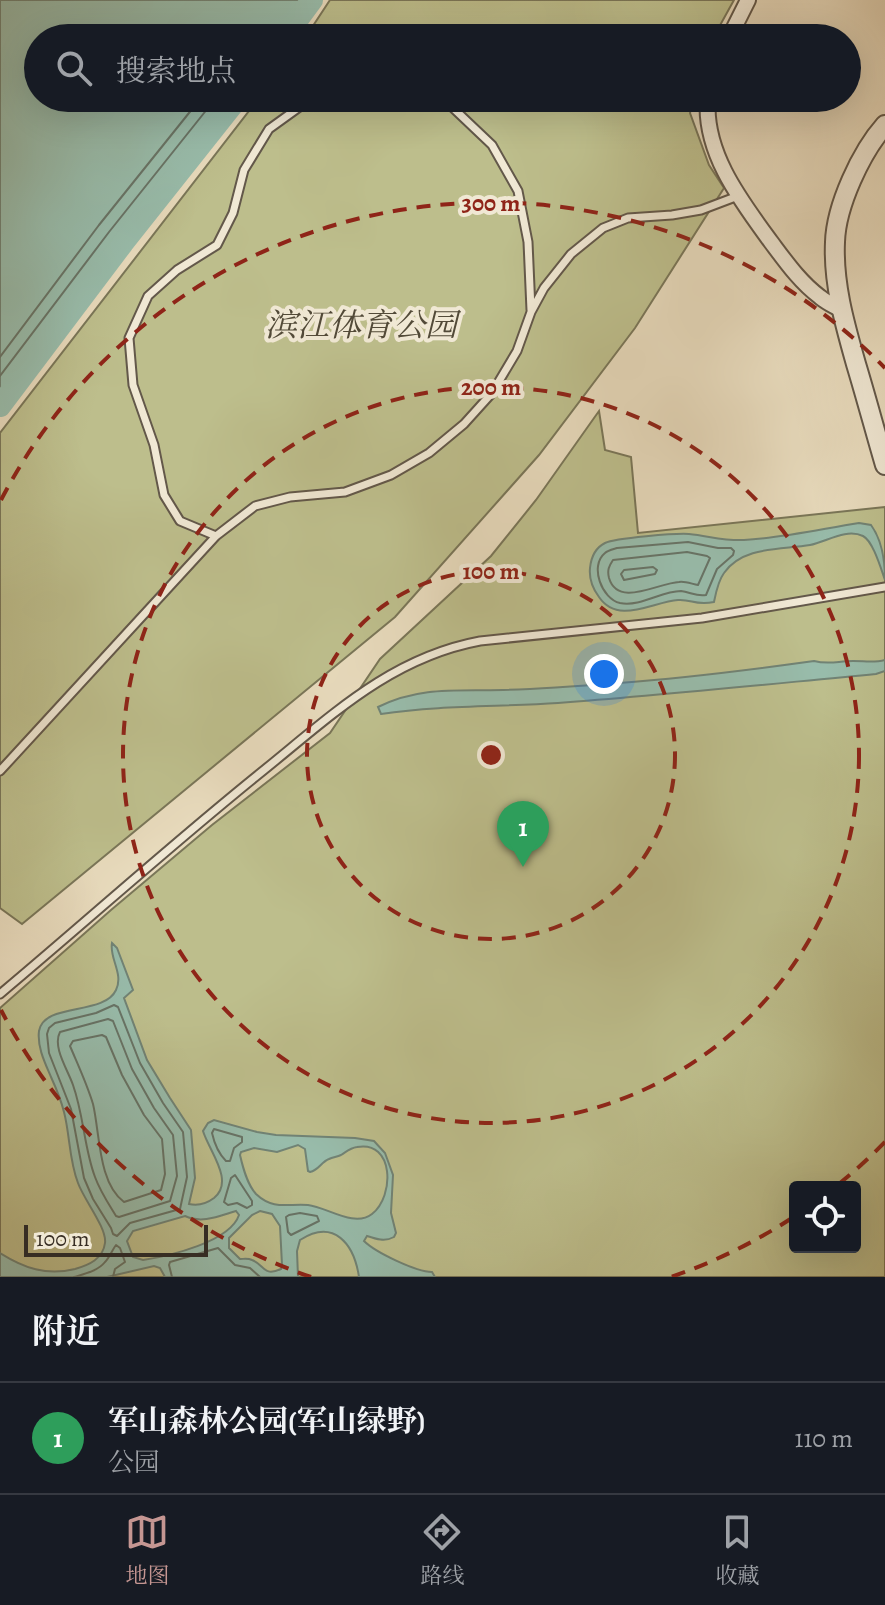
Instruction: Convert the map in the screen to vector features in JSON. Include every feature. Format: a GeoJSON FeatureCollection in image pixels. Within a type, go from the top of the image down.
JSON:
{"type":"FeatureCollection","features":[{"type":"Feature","properties":{"kind":"street"},"geometry":{"type":"LineString","coordinates":[[736,24],[748,0]]}},
{"type":"Feature","properties":{"kind":"street"},"geometry":{"type":"LineString","coordinates":[[706,112],[715,147],[738,196],[796,274],[821,298],[841,310]]}},
{"type":"Feature","properties":{"kind":"street"},"geometry":{"type":"LineString","coordinates":[[885,125],[854,172],[835,241],[841,310],[885,465]]}},
{"type":"Feature","properties":{"kind":"lane"},"geometry":{"type":"LineString","coordinates":[[216,536],[180,521],[164,495],[154,445],[133,385],[129,338],[148,296],[177,270],[217,245],[233,213],[244,170],[269,129],[293,112]]}},
{"type":"Feature","properties":{"kind":"lane"},"geometry":{"type":"LineString","coordinates":[[457,112],[492,145],[518,191],[528,242],[531,312]]}},
{"type":"Feature","properties":{"kind":"lane"},"geometry":{"type":"LineString","coordinates":[[0,771],[216,536],[255,506],[290,497],[345,492],[391,475],[429,453],[464,424],[492,393],[517,351],[531,312],[544,288],[571,254],[603,228],[628,218],[701,210],[738,196]]}},
{"type":"Feature","properties":{"kind":"lane"},"geometry":{"type":"LineString","coordinates":[[0,994],[215,810],[349,701],[407,664],[446,648],[480,641],[702,618],[885,587]]}},
{"type":"Feature","properties":{"kind":"green space"},"geometry":{"type":"Polygon","coordinates":[[[330,0],[734,0],[721,24],[314,24],[330,0]]]}},
{"type":"Feature","properties":{"kind":"green space","name":"滨江体育公园"},"geometry":{"type":"Polygon","coordinates":[[[248,112],[690,112],[709,165],[724,188],[635,328],[539,455],[395,617],[22,924],[0,908],[0,433],[248,112]]]}},
{"type":"Feature","properties":{"kind":"green space"},"geometry":{"type":"Polygon","coordinates":[[[599,411],[605,450],[631,457],[638,533],[885,507],[885,1277],[0,1277],[0,1008],[212,825],[330,733],[380,659],[491,556],[536,500],[599,411]]]}},
{"type":"Feature","properties":{"kind":"water"},"geometry":{"type":"Polygon","coordinates":[[[0,0],[312,0],[294,24],[24,24],[24,112],[227,112],[0,406],[0,0]]]}},
{"type":"Feature","properties":{"kind":"water"},"geometry":{"type":"Polygon","coordinates":[[[859,523],[871,525],[878,537],[885,580],[870,543],[856,534],[741,558],[722,576],[714,602],[678,600],[636,610],[616,610],[599,597],[591,579],[594,554],[611,541],[682,534],[744,540],[859,523]]]}},
{"type":"Feature","properties":{"kind":"water"},"geometry":{"type":"Polygon","coordinates":[[[885,660],[885,671],[876,674],[677,693],[381,714],[378,707],[393,700],[439,691],[576,686],[814,661],[885,660]]]}},
{"type":"Feature","properties":{"kind":"water"},"geometry":{"type":"Polygon","coordinates":[[[112,943],[117,948],[133,990],[124,998],[147,1060],[191,1130],[195,1178],[189,1204],[205,1203],[220,1191],[219,1166],[203,1131],[214,1120],[276,1135],[374,1141],[385,1153],[393,1175],[391,1213],[396,1233],[387,1239],[367,1236],[364,1241],[396,1261],[432,1272],[435,1277],[359,1277],[347,1245],[332,1233],[323,1232],[300,1240],[297,1251],[298,1277],[165,1277],[160,1268],[154,1266],[107,1277],[0,1277],[0,1253],[18,1263],[54,1272],[85,1266],[104,1249],[105,1237],[75,1174],[64,1112],[42,1055],[39,1031],[43,1022],[51,1016],[109,998],[118,984],[112,943]],[[298,1145],[277,1152],[254,1148],[241,1152],[248,1181],[256,1194],[269,1203],[308,1205],[357,1219],[372,1214],[379,1206],[385,1195],[387,1171],[378,1152],[369,1147],[348,1150],[310,1172],[305,1149],[298,1145]],[[236,1211],[204,1219],[185,1216],[133,1231],[127,1241],[133,1257],[143,1260],[168,1255],[212,1240],[233,1225],[239,1215],[236,1211]],[[260,1211],[229,1238],[229,1248],[240,1259],[252,1260],[267,1271],[281,1269],[280,1226],[272,1214],[260,1211]]]}},
{"type":"Feature","properties":{"kind":"waterway"},"geometry":{"type":"LineString","coordinates":[[294,24],[312,0]]}},
{"type":"Feature","properties":{"kind":"waterway"},"geometry":{"type":"LineString","coordinates":[[0,406],[227,112]]}},
{"type":"Feature","properties":{"kind":"place","name":"军山森林公园(军山绿野)"},"geometry":{"type":"Point","coordinates":[523,867]}}]}
